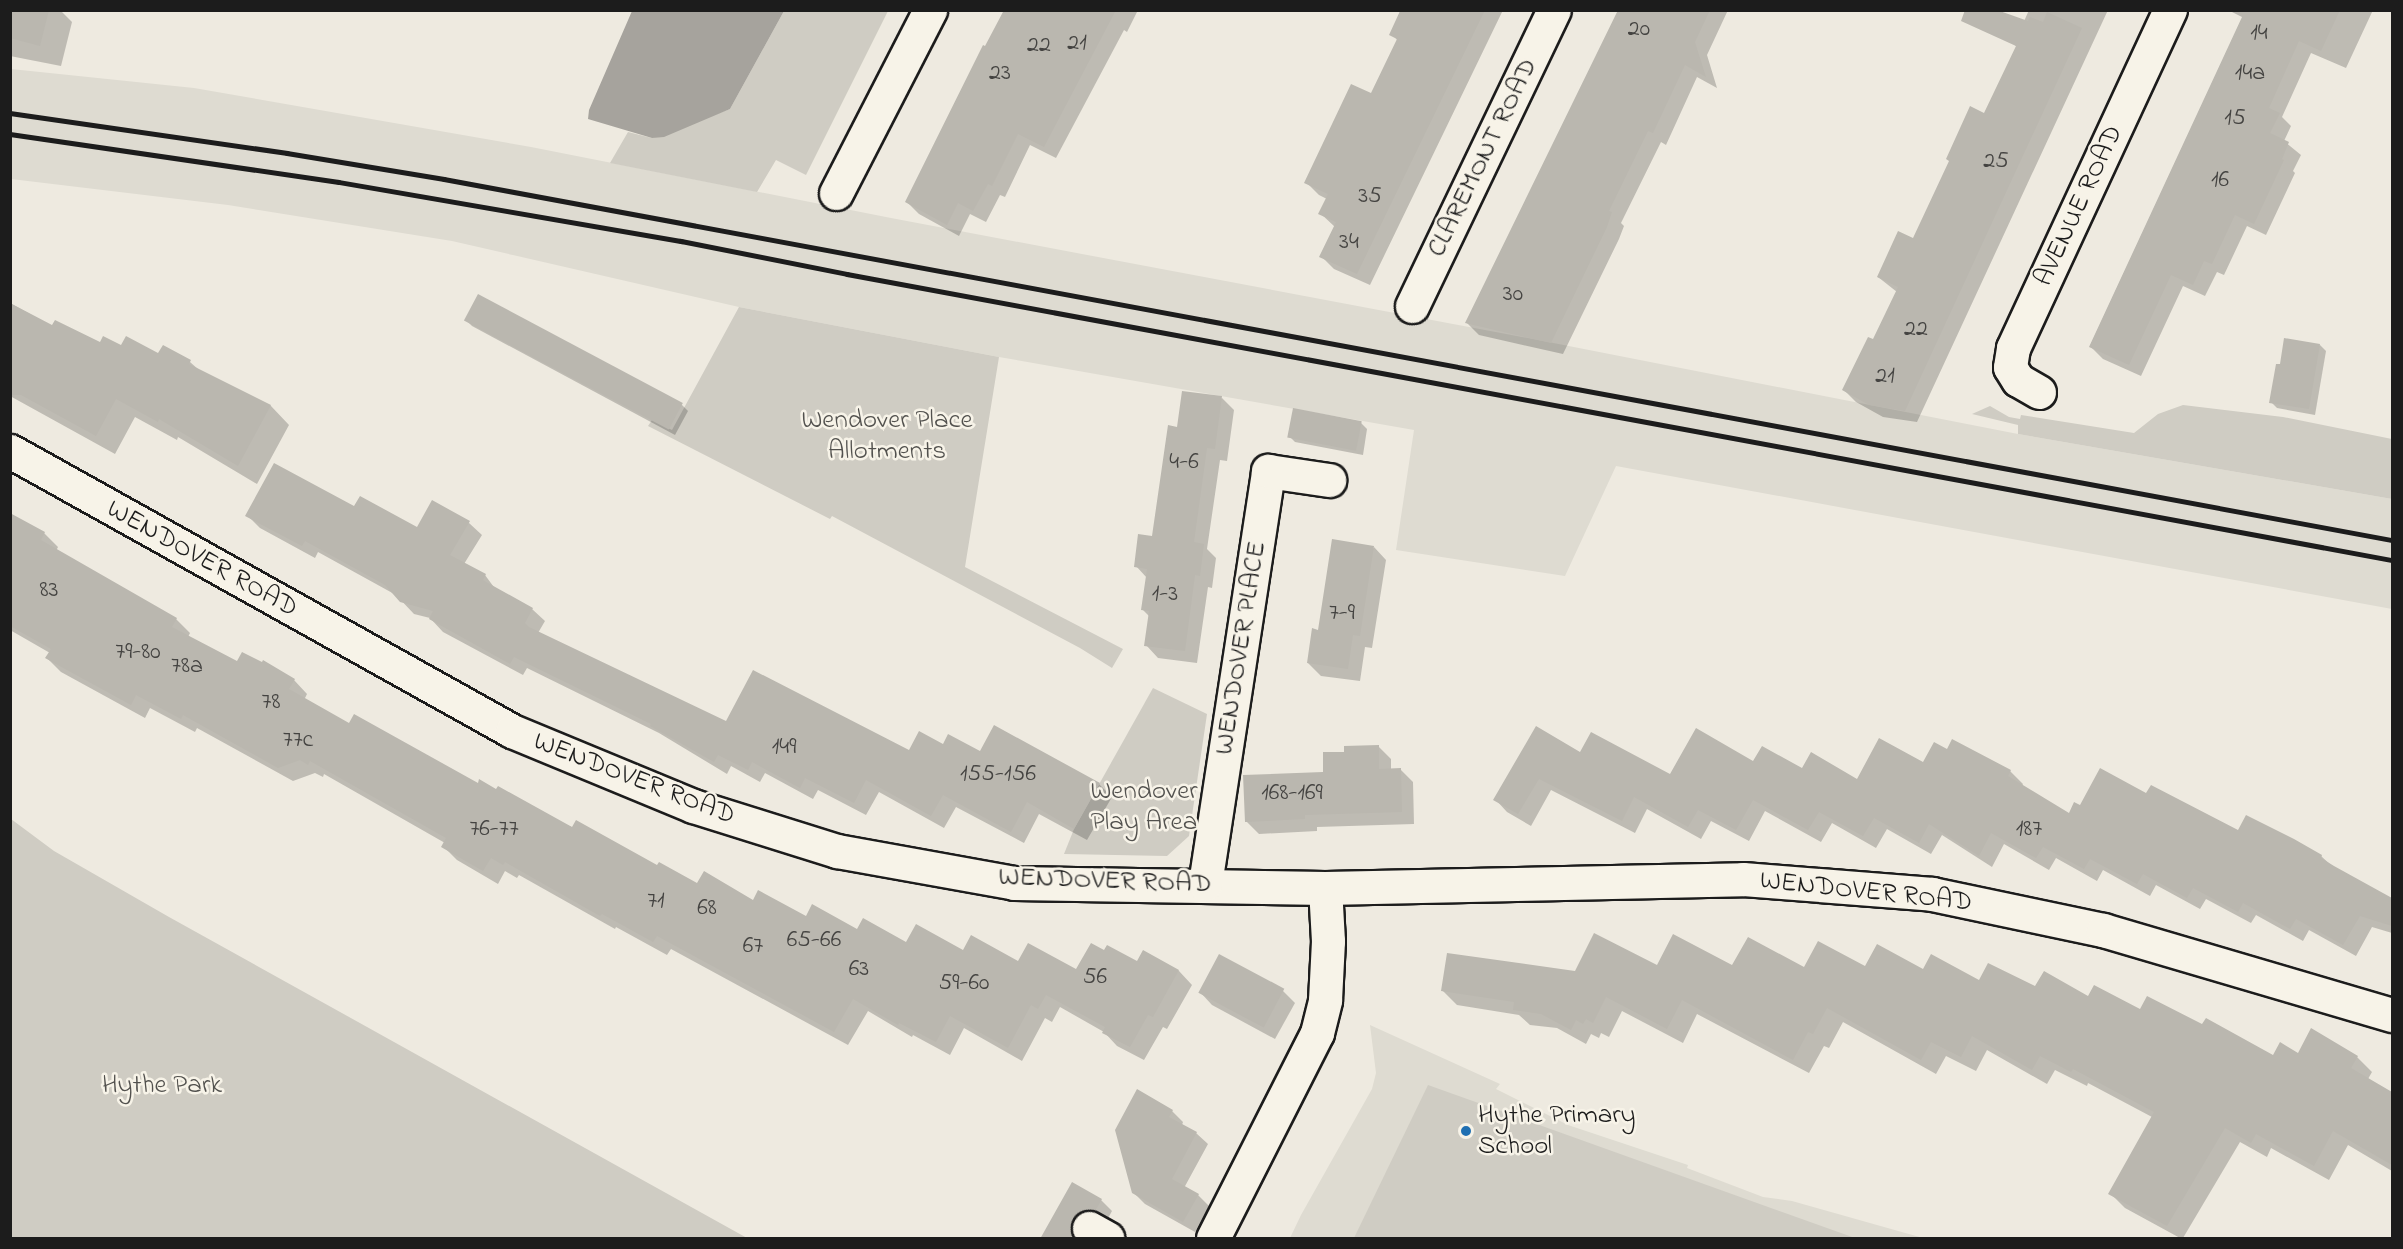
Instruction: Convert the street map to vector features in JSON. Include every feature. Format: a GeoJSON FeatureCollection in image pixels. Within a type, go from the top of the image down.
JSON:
{"type":"FeatureCollection","features":[{"type":"Feature","properties":{"kind":"street"},"geometry":{"type":"LineString","coordinates":[[836,193],[930,10]]}},
{"type":"Feature","properties":{"kind":"street","name":"CLAREMONT ROAD"},"geometry":{"type":"LineString","coordinates":[[1412,306],[1554,10]]}},
{"type":"Feature","properties":{"kind":"street","name":"AVENUE ROAD"},"geometry":{"type":"LineString","coordinates":[[2039,392],[2018,380],[2010,367],[2013,348],[2170,10]]}},
{"type":"Feature","properties":{"kind":"street","name":"WENDOVER ROAD"},"geometry":{"type":"LineString","coordinates":[[10,451],[512,731],[693,806],[837,851],[1014,883],[1205,884],[1325,888],[1743,879],[1932,894],[2103,930],[2392,1015]]}},
{"type":"Feature","properties":{"kind":"street","name":"WENDOVER PLACE"},"geometry":{"type":"LineString","coordinates":[[1205,884],[1268,471],[1329,480]]}},
{"type":"Feature","properties":{"kind":"street"},"geometry":{"type":"LineString","coordinates":[[1213,1239],[1317,1033],[1325,1000],[1328,941],[1325,888]]}},
{"type":"Feature","properties":{"kind":"shaded area"},"geometry":{"type":"Polygon","coordinates":[[[632,10],[784,11],[730,109],[664,137],[652,138],[588,119],[589,110],[632,10]]]}},
{"type":"Feature","properties":{"kind":"shaded area"},"geometry":{"type":"Polygon","coordinates":[[[11,69],[194,88],[531,147],[2018,434],[2392,499],[2392,609],[1616,466],[1565,576],[1396,550],[1414,430],[999,357],[739,307],[452,241],[228,205],[11,179],[11,69]]]}},
{"type":"Feature","properties":{"kind":"shaded area","name":"Hythe Primary School"},"geometry":{"type":"Polygon","coordinates":[[[1370,1025],[1500,1084],[1496,1089],[1568,1125],[1688,1165],[1687,1168],[1763,1197],[1792,1201],[1923,1238],[1290,1238],[1372,1089],[1376,1073],[1370,1025]]]}},
{"type":"Feature","properties":{"kind":"green space"},"geometry":{"type":"Polygon","coordinates":[[[784,11],[888,11],[806,175],[776,160],[757,192],[610,163],[628,132],[652,138],[730,109],[784,11]]]}},
{"type":"Feature","properties":{"kind":"green space","name":"Wendover Place Allotments"},"geometry":{"type":"Polygon","coordinates":[[[739,307],[999,357],[965,567],[1123,649],[1112,668],[1080,648],[832,516],[830,519],[648,426],[652,420],[672,430],[739,307]]]}},
{"type":"Feature","properties":{"kind":"green space"},"geometry":{"type":"Polygon","coordinates":[[[2183,405],[2283,417],[2392,439],[2392,499],[2018,434],[2018,425],[1972,414],[1990,406],[2009,417],[2020,419],[2021,415],[2134,433],[2158,414],[2183,405]]]}},
{"type":"Feature","properties":{"kind":"green space","name":"Wendover Play Area"},"geometry":{"type":"Polygon","coordinates":[[[1153,688],[1207,714],[1189,836],[1167,856],[1064,854],[1074,829],[1153,688]]]}},
{"type":"Feature","properties":{"kind":"green space","name":"Hythe Park"},"geometry":{"type":"Polygon","coordinates":[[[11,819],[54,851],[169,917],[747,1238],[11,1238],[11,819]]]}},
{"type":"Feature","properties":{"kind":"green space","name":"Hythe Primary School"},"geometry":{"type":"Polygon","coordinates":[[[1428,1085],[1855,1238],[1354,1238],[1428,1085]]]}},
{"type":"Feature","properties":{"kind":"building"},"geometry":{"type":"Polygon","coordinates":[[[10,10],[49,10],[40,46],[10,38],[10,10]]]}},
{"type":"Feature","properties":{"kind":"building"},"geometry":{"type":"Polygon","coordinates":[[[1004,10],[1116,10],[1044,147],[1018,134],[992,186],[988,184],[973,211],[958,203],[947,225],[905,202],[983,45],[985,46],[1004,10]]]}},
{"type":"Feature","properties":{"kind":"building"},"geometry":{"type":"Polygon","coordinates":[[[1485,10],[1357,274],[1319,257],[1336,222],[1318,214],[1328,194],[1304,183],[1351,84],[1371,93],[1397,39],[1389,35],[1400,11],[1485,10]]]}},
{"type":"Feature","properties":{"kind":"building"},"geometry":{"type":"Polygon","coordinates":[[[1618,10],[1710,10],[1695,42],[1706,77],[1685,65],[1653,133],[1648,131],[1609,211],[1612,212],[1607,227],[1551,343],[1465,323],[1618,10]]]}},
{"type":"Feature","properties":{"kind":"building"},"geometry":{"type":"Polygon","coordinates":[[[1965,10],[1997,10],[2028,21],[2030,17],[2043,22],[2047,12],[2082,28],[1905,411],[1869,405],[1842,390],[1868,337],[1873,339],[1898,287],[1877,277],[1898,231],[1913,238],[1949,161],[1946,159],[1970,106],[1984,113],[2016,46],[1961,21],[1965,10]]]}},
{"type":"Feature","properties":{"kind":"building"},"geometry":{"type":"Polygon","coordinates":[[[2228,10],[2340,10],[2321,51],[2299,41],[2269,108],[2280,113],[2270,133],[2289,142],[2282,159],[2284,160],[2254,224],[2235,215],[2212,264],[2204,261],[2193,285],[2171,275],[2129,365],[2089,347],[2242,17],[2228,10]]]}},
{"type":"Feature","properties":{"kind":"building"},"geometry":{"type":"Polygon","coordinates":[[[478,294],[683,403],[669,429],[464,320],[478,294]]]}},
{"type":"Feature","properties":{"kind":"building"},"geometry":{"type":"Polygon","coordinates":[[[10,303],[52,325],[55,320],[100,342],[103,336],[121,345],[126,336],[158,353],[163,345],[191,360],[189,364],[271,405],[238,466],[159,419],[158,422],[116,399],[96,436],[21,395],[10,395],[10,303]]]}},
{"type":"Feature","properties":{"kind":"building"},"geometry":{"type":"Polygon","coordinates":[[[2284,338],[2320,344],[2309,409],[2269,403],[2276,364],[2280,364],[2284,338]]]}},
{"type":"Feature","properties":{"kind":"building"},"geometry":{"type":"Polygon","coordinates":[[[1182,391],[1222,396],[1215,449],[1207,448],[1194,542],[1204,544],[1200,576],[1195,575],[1185,651],[1144,646],[1149,611],[1141,610],[1147,569],[1134,567],[1138,534],[1152,536],[1168,425],[1177,427],[1182,391]]]}},
{"type":"Feature","properties":{"kind":"building"},"geometry":{"type":"Polygon","coordinates":[[[1293,408],[1362,421],[1356,451],[1287,437],[1293,408]]]}},
{"type":"Feature","properties":{"kind":"building"},"geometry":{"type":"Polygon","coordinates":[[[274,463],[354,506],[360,496],[417,527],[432,500],[470,521],[450,555],[486,574],[483,580],[533,608],[525,623],[529,627],[726,721],[753,670],[909,750],[919,731],[943,744],[948,734],[980,751],[994,725],[1100,783],[1074,829],[1027,802],[1011,832],[943,795],[931,816],[866,780],[854,803],[805,778],[800,788],[752,762],[748,770],[718,755],[714,762],[650,726],[651,724],[514,657],[510,664],[429,619],[433,611],[400,602],[385,585],[305,541],[302,546],[245,516],[274,463]]]}},
{"type":"Feature","properties":{"kind":"building"},"geometry":{"type":"Polygon","coordinates":[[[10,513],[45,532],[41,540],[177,618],[172,627],[237,661],[242,652],[262,662],[263,660],[295,679],[289,689],[349,723],[354,714],[478,783],[479,779],[496,789],[498,786],[572,827],[576,820],[657,865],[659,862],[697,883],[704,871],[753,900],[758,890],[806,916],[812,904],[857,929],[863,918],[906,942],[916,924],[963,950],[971,935],[1018,961],[1028,943],[1076,969],[1091,943],[1104,950],[1107,945],[1137,961],[1143,950],[1179,970],[1153,1017],[1148,1015],[1130,1047],[1102,1033],[1105,1027],[1046,995],[1038,1009],[1031,1005],[1008,1048],[950,1016],[936,1042],[899,1023],[898,1025],[853,999],[834,1032],[657,936],[653,942],[602,914],[600,916],[505,862],[503,865],[491,858],[483,871],[441,847],[446,838],[310,761],[308,765],[300,760],[278,768],[183,715],[181,719],[136,695],[131,705],[45,658],[51,649],[10,626],[10,513]]]}},
{"type":"Feature","properties":{"kind":"building"},"geometry":{"type":"Polygon","coordinates":[[[1332,539],[1374,546],[1360,636],[1353,635],[1348,669],[1307,663],[1312,628],[1318,630],[1332,539]]]}},
{"type":"Feature","properties":{"kind":"building"},"geometry":{"type":"Polygon","coordinates":[[[1536,726],[1580,752],[1591,732],[1670,774],[1696,728],[1753,761],[1762,746],[1802,768],[1811,752],[1857,779],[1879,738],[1923,762],[1934,742],[1947,749],[1952,739],[2011,770],[2008,776],[2069,813],[2074,802],[2080,805],[2100,768],[2146,793],[2151,785],[2238,830],[2246,815],[2294,839],[2322,855],[2321,858],[2334,866],[2392,898],[2392,926],[2360,916],[2343,945],[2296,919],[2290,929],[2243,903],[2238,912],[2193,888],[2187,898],[2143,874],[2137,884],[2090,859],[2084,869],[2043,847],[2036,858],[1991,833],[1979,856],[1929,824],[1919,843],[1874,818],[1863,836],[1819,812],[1808,830],[1753,800],[1736,830],[1698,810],[1688,827],[1634,797],[1622,821],[1539,779],[1518,814],[1493,800],[1536,726]]]}},
{"type":"Feature","properties":{"kind":"building"},"geometry":{"type":"Polygon","coordinates":[[[1379,745],[1379,769],[1401,768],[1402,812],[1305,815],[1305,819],[1245,822],[1243,775],[1323,772],[1323,752],[1344,752],[1344,746],[1379,745]]]}},
{"type":"Feature","properties":{"kind":"building"},"geometry":{"type":"Polygon","coordinates":[[[1594,933],[1657,965],[1673,934],[1732,965],[1748,937],[1804,967],[1818,941],[1865,966],[1877,944],[1923,969],[1931,954],[1979,980],[1988,963],[2035,986],[2044,971],[2088,996],[2094,985],[2140,1009],[2147,996],[2202,1024],[2206,1018],[2273,1055],[2280,1042],[2298,1053],[2311,1028],[2358,1056],[2351,1068],[2392,1092],[2392,1165],[2333,1131],[2314,1166],[2256,1134],[2251,1143],[2225,1128],[2167,1226],[2108,1194],[2154,1112],[2073,1069],[2071,1072],[2040,1056],[2032,1070],[1972,1036],[1961,1057],[1931,1042],[1921,1060],[1827,1008],[1813,1034],[1808,1032],[1793,1060],[1682,1000],[1667,1029],[1606,997],[1593,1023],[1586,1019],[1583,1024],[1576,1020],[1571,1030],[1541,1014],[1513,1010],[1514,1002],[1441,991],[1447,953],[1575,971],[1594,933]]]}},
{"type":"Feature","properties":{"kind":"building"},"geometry":{"type":"Polygon","coordinates":[[[1219,954],[1284,989],[1264,1028],[1198,993],[1219,954]]]}},
{"type":"Feature","properties":{"kind":"building"},"geometry":{"type":"Polygon","coordinates":[[[1137,1089],[1173,1110],[1169,1117],[1197,1132],[1172,1179],[1199,1194],[1183,1222],[1132,1193],[1115,1130],[1137,1089]]]}},
{"type":"Feature","properties":{"kind":"building"},"geometry":{"type":"Polygon","coordinates":[[[1072,1182],[1102,1199],[1095,1211],[1080,1212],[1073,1218],[1070,1229],[1074,1239],[1040,1239],[1072,1182]]]}},
{"type":"Feature","properties":{"kind":"railway"},"geometry":{"type":"LineString","coordinates":[[10,113],[287,153],[444,179],[2392,540]]}},
{"type":"Feature","properties":{"kind":"railway"},"geometry":{"type":"LineString","coordinates":[[10,134],[339,182],[681,241],[847,274],[2392,560]]}},
{"type":"Feature","properties":{"kind":"place","name":"Hythe Primary School"},"geometry":{"type":"Point","coordinates":[1466,1131]}}]}
